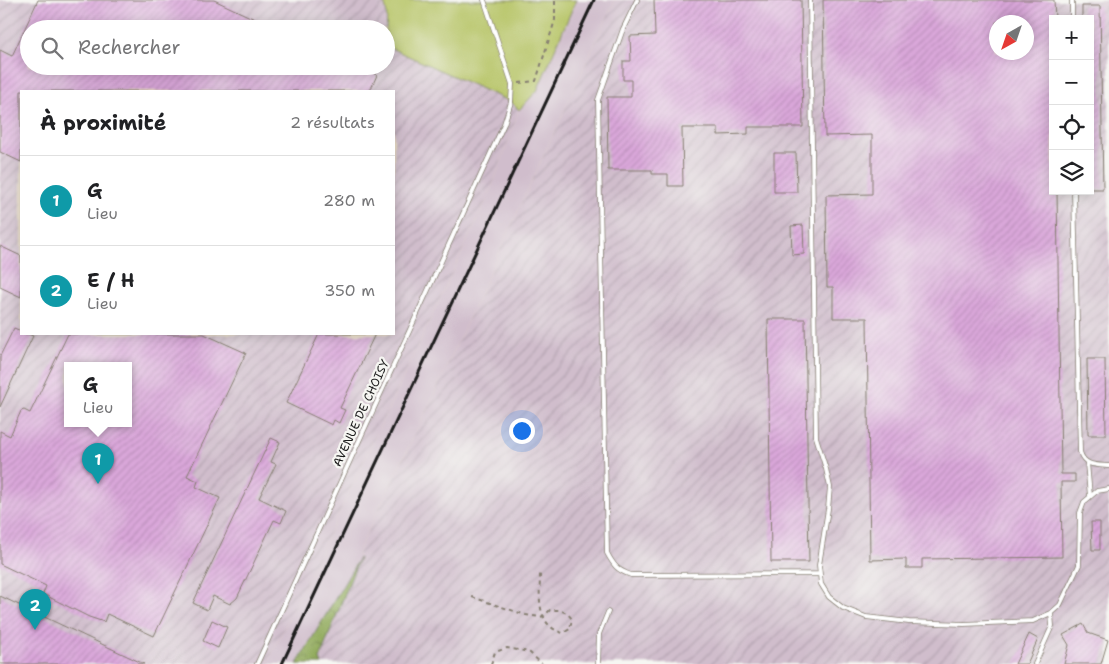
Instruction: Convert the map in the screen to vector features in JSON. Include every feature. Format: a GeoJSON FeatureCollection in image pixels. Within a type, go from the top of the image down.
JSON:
{"type":"FeatureCollection","features":[{"type":"Feature","properties":{"kind":"lane","name":"AVENUE DE CHOISY"},"geometry":{"type":"LineString","coordinates":[[257,664],[504,125],[511,102],[512,84],[484,0]]}},
{"type":"Feature","properties":{"kind":"lane"},"geometry":{"type":"LineString","coordinates":[[637,0],[623,29],[598,100],[607,553],[613,565],[631,575],[820,574]]}},
{"type":"Feature","properties":{"kind":"lane"},"geometry":{"type":"LineString","coordinates":[[810,0],[816,437],[830,487],[819,564],[821,584],[828,597],[843,608],[866,617],[909,622],[964,624],[1033,621],[1050,613],[1060,605],[1079,564],[1080,512],[1084,502],[1097,491],[1109,489]]}},
{"type":"Feature","properties":{"kind":"lane"},"geometry":{"type":"LineString","coordinates":[[1072,0],[1072,15]]}},
{"type":"Feature","properties":{"kind":"lane"},"geometry":{"type":"LineString","coordinates":[[1074,195],[1080,452],[1082,458],[1087,463],[1109,466]]}},
{"type":"Feature","properties":{"kind":"lane"},"geometry":{"type":"LineString","coordinates":[[1087,463],[1090,496]]}},
{"type":"Feature","properties":{"kind":"lane"},"geometry":{"type":"LineString","coordinates":[[598,664],[599,634],[608,612]]}},
{"type":"Feature","properties":{"kind":"lane"},"geometry":{"type":"LineString","coordinates":[[1035,664],[1052,626],[1050,613]]}},
{"type":"Feature","properties":{"kind":"path"},"geometry":{"type":"LineString","coordinates":[[512,84],[536,81],[555,20],[556,0]]}},
{"type":"Feature","properties":{"kind":"path"},"geometry":{"type":"LineString","coordinates":[[472,597],[526,615],[540,617],[544,616],[550,610],[567,613],[572,618],[570,629],[563,633],[547,624],[544,616],[541,610],[540,572]]}},
{"type":"Feature","properties":{"kind":"path"},"geometry":{"type":"LineString","coordinates":[[491,664],[495,652],[507,648],[529,652],[542,664]]}},
{"type":"Feature","properties":{"kind":"shaded area"},"geometry":{"type":"Polygon","coordinates":[[[0,0],[542,0],[519,110],[491,190],[267,664],[0,664],[0,0]]]}},
{"type":"Feature","properties":{"kind":"shaded area"},"geometry":{"type":"Polygon","coordinates":[[[576,0],[615,0],[428,407],[358,551],[359,558],[297,664],[267,664],[491,190],[519,110],[537,91],[576,0]]]}},
{"type":"Feature","properties":{"kind":"shaded area"},"geometry":{"type":"Polygon","coordinates":[[[615,0],[1109,0],[1109,664],[297,664],[359,558],[358,551],[428,407],[615,0]]]}},
{"type":"Feature","properties":{"kind":"green space"},"geometry":{"type":"Polygon","coordinates":[[[382,0],[576,0],[537,91],[519,110],[511,102],[395,50],[395,20],[387,20],[385,5],[382,0]]]}},
{"type":"Feature","properties":{"kind":"green space"},"geometry":{"type":"Polygon","coordinates":[[[359,558],[320,659],[322,664],[297,664],[359,558]]]}},
{"type":"Feature","properties":{"kind":"building"},"geometry":{"type":"Polygon","coordinates":[[[38,0],[214,0],[257,20],[29,20],[38,0]]]}},
{"type":"Feature","properties":{"kind":"building"},"geometry":{"type":"Polygon","coordinates":[[[654,0],[801,0],[803,127],[748,127],[748,134],[718,135],[718,128],[682,128],[683,186],[668,186],[668,174],[652,174],[652,170],[608,170],[607,97],[631,97],[631,80],[623,80],[623,61],[631,61],[630,36],[655,35],[654,0]]]}},
{"type":"Feature","properties":{"kind":"building"},"geometry":{"type":"Polygon","coordinates":[[[823,0],[1054,0],[1055,15],[1049,15],[1049,195],[1057,195],[1061,474],[1075,474],[1075,482],[1061,482],[1062,557],[922,559],[922,568],[906,568],[906,559],[870,560],[867,318],[833,318],[833,287],[827,287],[826,195],[872,194],[872,135],[825,136],[823,0]]]}},
{"type":"Feature","properties":{"kind":"building"},"geometry":{"type":"Polygon","coordinates":[[[1082,6],[1100,6],[1103,189],[1094,189],[1094,15],[1082,15],[1082,6]]]}},
{"type":"Feature","properties":{"kind":"building"},"geometry":{"type":"Polygon","coordinates":[[[20,39],[20,75],[377,75],[370,90],[20,90],[20,162],[0,152],[0,50],[12,56],[20,39]]]}},
{"type":"Feature","properties":{"kind":"building"},"geometry":{"type":"Polygon","coordinates":[[[774,153],[796,153],[797,192],[774,192],[774,153]]]}},
{"type":"Feature","properties":{"kind":"building"},"geometry":{"type":"Polygon","coordinates":[[[803,225],[804,254],[792,255],[791,226],[803,225]]]}},
{"type":"Feature","properties":{"kind":"building"},"geometry":{"type":"Polygon","coordinates":[[[0,246],[20,256],[20,297],[0,287],[0,246]]]}},
{"type":"Feature","properties":{"kind":"building"},"geometry":{"type":"Polygon","coordinates":[[[768,319],[805,319],[809,562],[771,562],[768,319]]]}},
{"type":"Feature","properties":{"kind":"building"},"geometry":{"type":"Polygon","coordinates":[[[14,328],[20,331],[20,335],[33,336],[0,407],[0,356],[14,328]]]}},
{"type":"Feature","properties":{"kind":"building"},"geometry":{"type":"Polygon","coordinates":[[[68,335],[206,335],[246,353],[187,476],[198,481],[196,487],[220,498],[154,636],[107,614],[104,622],[89,617],[43,594],[46,586],[0,564],[0,431],[10,436],[21,411],[24,410],[30,413],[68,335]]]}},
{"type":"Feature","properties":{"kind":"building"},"geometry":{"type":"Polygon","coordinates":[[[319,335],[375,335],[340,408],[345,410],[339,423],[334,420],[332,425],[286,403],[319,335]]]}},
{"type":"Feature","properties":{"kind":"building"},"geometry":{"type":"Polygon","coordinates":[[[1087,359],[1105,359],[1106,435],[1088,435],[1087,359]]]}},
{"type":"Feature","properties":{"kind":"building"},"geometry":{"type":"Polygon","coordinates":[[[271,438],[280,442],[271,462],[276,464],[259,498],[286,511],[281,523],[274,520],[237,598],[230,604],[213,596],[207,610],[193,603],[271,438]]]}},
{"type":"Feature","properties":{"kind":"building"},"geometry":{"type":"Polygon","coordinates":[[[1091,522],[1100,522],[1100,550],[1092,550],[1091,522]]]}},
{"type":"Feature","properties":{"kind":"building"},"geometry":{"type":"Polygon","coordinates":[[[0,596],[144,664],[0,664],[0,596]]]}},
{"type":"Feature","properties":{"kind":"building"},"geometry":{"type":"Polygon","coordinates":[[[212,620],[227,627],[218,648],[203,641],[212,620]]]}},
{"type":"Feature","properties":{"kind":"building"},"geometry":{"type":"Polygon","coordinates":[[[1083,624],[1088,633],[1108,640],[1101,664],[1064,664],[1069,645],[1063,635],[1083,624]]]}},
{"type":"Feature","properties":{"kind":"building"},"geometry":{"type":"Polygon","coordinates":[[[1029,634],[1038,639],[1027,664],[1015,664],[1029,634]]]}},
{"type":"Feature","properties":{"kind":"railway"},"geometry":{"type":"LineString","coordinates":[[282,664],[594,0]]}},
{"type":"Feature","properties":{"kind":"place","name":"G"},"geometry":{"type":"Point","coordinates":[98,484]}},
{"type":"Feature","properties":{"kind":"place","name":"E / H"},"geometry":{"type":"Point","coordinates":[35,630]}}]}
